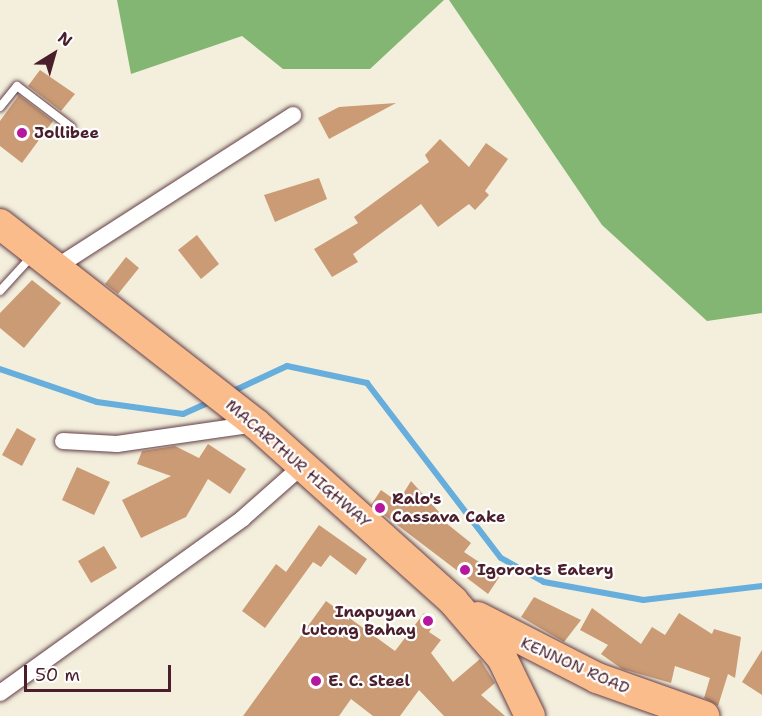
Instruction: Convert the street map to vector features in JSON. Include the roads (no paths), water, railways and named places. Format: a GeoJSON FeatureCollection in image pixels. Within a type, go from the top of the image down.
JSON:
{"type":"FeatureCollection","features":[{"type":"Feature","properties":{"kind":"highway","name":"MACARTHUR HIGHWAY"},"geometry":{"type":"LineString","coordinates":[[0,224],[191,376],[248,418],[453,601],[502,658],[531,716]]}},
{"type":"Feature","properties":{"kind":"highway","name":"KENNON ROAD"},"geometry":{"type":"LineString","coordinates":[[453,601],[546,656],[704,716]]}},
{"type":"Feature","properties":{"kind":"street"},"geometry":{"type":"LineString","coordinates":[[46,260],[294,115]]}},
{"type":"Feature","properties":{"kind":"street"},"geometry":{"type":"LineString","coordinates":[[63,441],[117,444],[248,418]]}},
{"type":"Feature","properties":{"kind":"street"},"geometry":{"type":"LineString","coordinates":[[0,693],[242,519],[302,466]]}},
{"type":"Feature","properties":{"kind":"lane"},"geometry":{"type":"LineString","coordinates":[[0,107],[17,86],[71,127]]}},
{"type":"Feature","properties":{"kind":"lane"},"geometry":{"type":"LineString","coordinates":[[0,291],[46,260]]}},
{"type":"Feature","properties":{"kind":"waterway"},"geometry":{"type":"LineString","coordinates":[[229,393],[287,366],[367,383],[501,558],[544,582],[643,600],[762,586]]}},
{"type":"Feature","properties":{"kind":"waterway"},"geometry":{"type":"LineString","coordinates":[[0,369],[97,402],[183,414],[212,401]]}},
{"type":"Feature","properties":{"kind":"place","name":"Jollibee"},"geometry":{"type":"Point","coordinates":[22,133]}},
{"type":"Feature","properties":{"kind":"place","name":"Ralo's Cassava Cake"},"geometry":{"type":"Point","coordinates":[380,508]}},
{"type":"Feature","properties":{"kind":"place","name":"Igoroots Eatery"},"geometry":{"type":"Point","coordinates":[465,570]}},
{"type":"Feature","properties":{"kind":"place","name":"Inapuyan Lutong Bahay"},"geometry":{"type":"Point","coordinates":[428,621]}},
{"type":"Feature","properties":{"kind":"place","name":"E. C. Steel"},"geometry":{"type":"Point","coordinates":[316,681]}}]}
